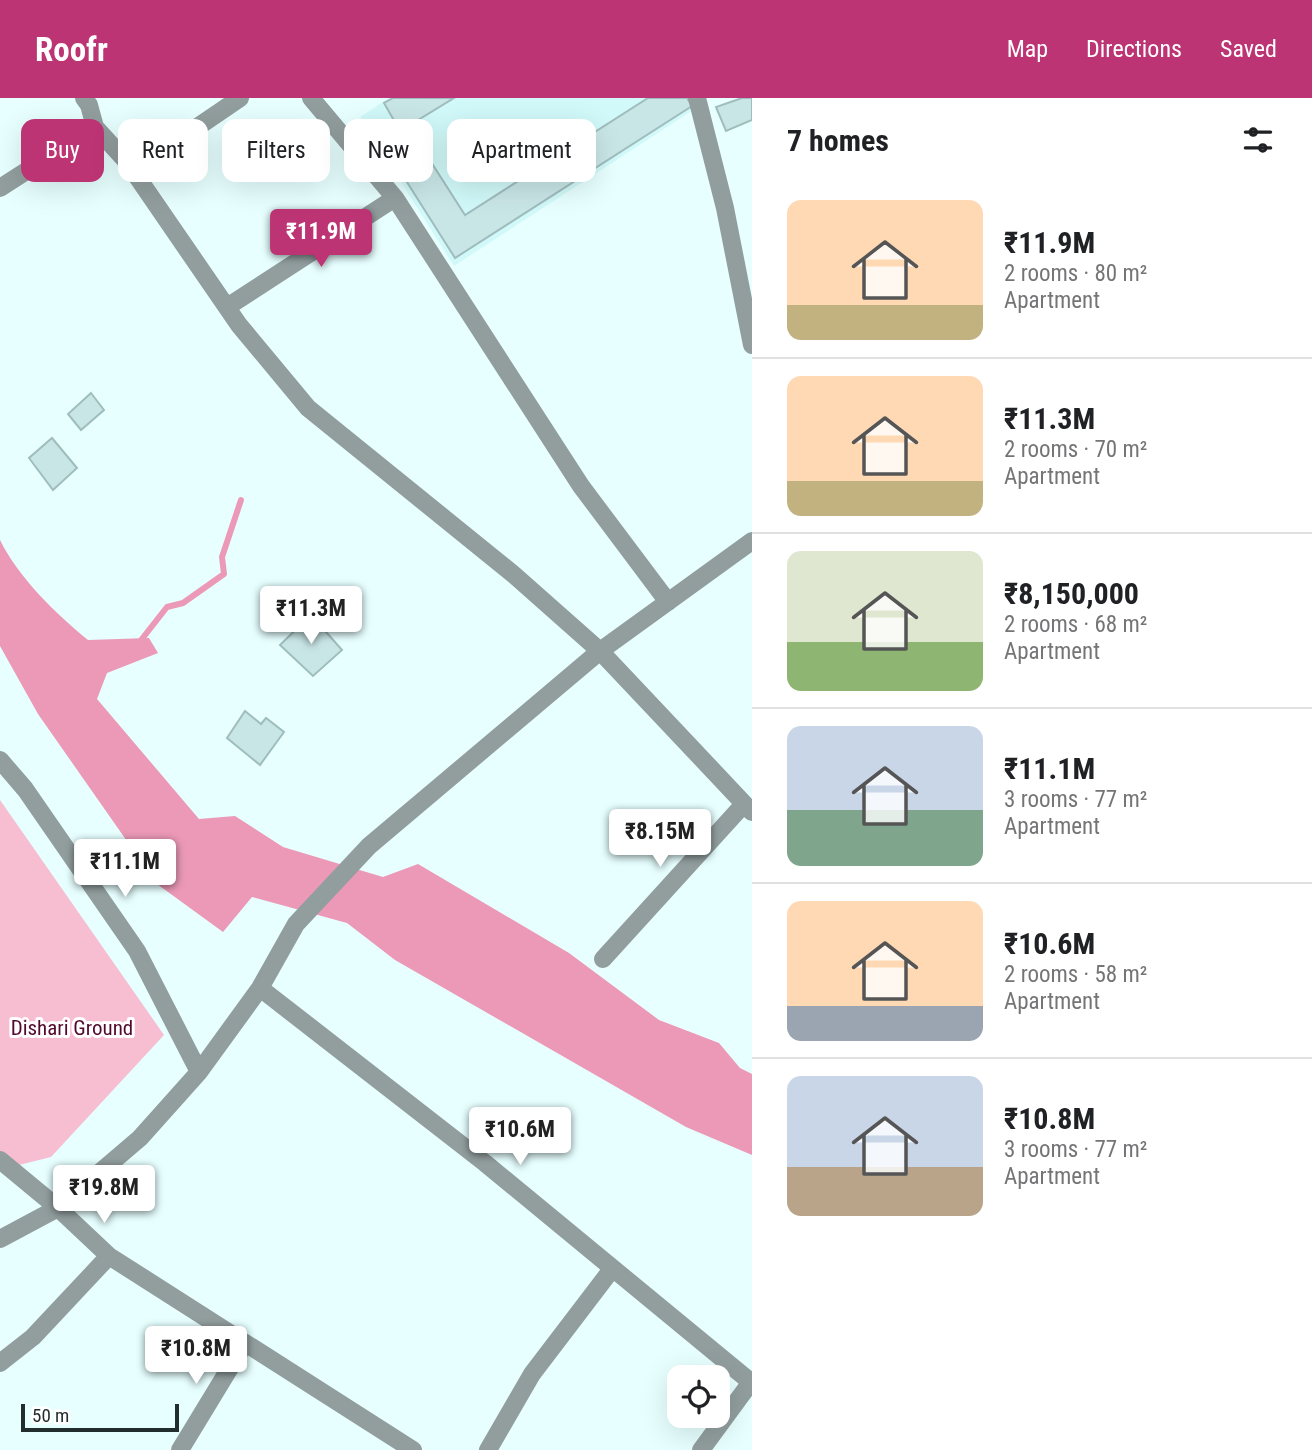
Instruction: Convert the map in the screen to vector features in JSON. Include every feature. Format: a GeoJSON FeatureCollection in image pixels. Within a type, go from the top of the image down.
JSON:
{"type":"FeatureCollection","features":[{"type":"Feature","properties":{"kind":"street"},"geometry":{"type":"LineString","coordinates":[[84,98],[93,119]]}},
{"type":"Feature","properties":{"kind":"street"},"geometry":{"type":"LineString","coordinates":[[208,120],[240,98]]}},
{"type":"Feature","properties":{"kind":"street"},"geometry":{"type":"LineString","coordinates":[[311,98],[396,198],[581,486],[667,602]]}},
{"type":"Feature","properties":{"kind":"street"},"geometry":{"type":"LineString","coordinates":[[697,98],[725,208],[752,345]]}},
{"type":"Feature","properties":{"kind":"street"},"geometry":{"type":"LineString","coordinates":[[104,138],[118,154]]}},
{"type":"Feature","properties":{"kind":"street"},"geometry":{"type":"LineString","coordinates":[[0,188],[21,175]]}},
{"type":"Feature","properties":{"kind":"street"},"geometry":{"type":"LineString","coordinates":[[140,182],[227,307],[307,408],[513,573],[600,651],[748,808],[603,960]]}},
{"type":"Feature","properties":{"kind":"street"},"geometry":{"type":"LineString","coordinates":[[227,307],[396,198]]}},
{"type":"Feature","properties":{"kind":"street"},"geometry":{"type":"LineString","coordinates":[[0,1239],[58,1208],[140,1138],[199,1072],[260,988],[296,925],[369,846],[600,651],[752,541]]}},
{"type":"Feature","properties":{"kind":"street"},"geometry":{"type":"LineString","coordinates":[[0,760],[25,789],[137,951],[199,1072]]}},
{"type":"Feature","properties":{"kind":"street"},"geometry":{"type":"LineString","coordinates":[[260,988],[485,1163],[751,1382],[701,1450]]}},
{"type":"Feature","properties":{"kind":"street"},"geometry":{"type":"LineString","coordinates":[[0,1160],[58,1208],[109,1256],[413,1450]]}},
{"type":"Feature","properties":{"kind":"street"},"geometry":{"type":"LineString","coordinates":[[0,1363],[33,1337],[109,1256]]}},
{"type":"Feature","properties":{"kind":"street"},"geometry":{"type":"LineString","coordinates":[[488,1450],[532,1374],[612,1269]]}},
{"type":"Feature","properties":{"kind":"street"},"geometry":{"type":"LineString","coordinates":[[180,1450],[244,1343]]}},
{"type":"Feature","properties":{"kind":"shaded area"},"geometry":{"type":"Polygon","coordinates":[[[389,98],[688,98],[693,110],[596,173],[596,119],[447,119],[447,182],[583,182],[454,266],[401,182],[433,182],[433,119],[360,117],[389,98]]]}},
{"type":"Feature","properties":{"kind":"shaded area"},"geometry":{"type":"Polygon","coordinates":[[[0,540],[17,568],[39,594],[88,640],[149,638],[158,653],[107,673],[97,699],[199,819],[235,816],[283,847],[383,877],[418,864],[569,953],[659,1020],[719,1043],[740,1068],[752,1074],[752,1155],[686,1127],[395,960],[347,923],[252,897],[223,932],[157,884],[38,714],[0,646],[0,540]]]}},
{"type":"Feature","properties":{"kind":"green space","name":"Dishari Ground"},"geometry":{"type":"Polygon","coordinates":[[[0,800],[164,1035],[51,1157],[7,1168],[0,1159],[0,800]]]}},
{"type":"Feature","properties":{"kind":"building"},"geometry":{"type":"Polygon","coordinates":[[[393,98],[454,98],[420,119],[393,119],[384,103],[393,98]]]}},
{"type":"Feature","properties":{"kind":"building"},"geometry":{"type":"Polygon","coordinates":[[[648,98],[687,98],[692,106],[596,168],[596,131],[648,98]]]}},
{"type":"Feature","properties":{"kind":"building"},"geometry":{"type":"Polygon","coordinates":[[[742,98],[752,98],[752,120],[726,131],[716,107],[742,98]]]}},
{"type":"Feature","properties":{"kind":"building"},"geometry":{"type":"Polygon","coordinates":[[[433,165],[465,215],[517,182],[574,182],[455,258],[407,182],[433,182],[433,165]]]}},
{"type":"Feature","properties":{"kind":"building"},"geometry":{"type":"Polygon","coordinates":[[[91,393],[104,410],[81,430],[68,414],[91,393]]]}},
{"type":"Feature","properties":{"kind":"building"},"geometry":{"type":"Polygon","coordinates":[[[52,438],[77,468],[53,490],[29,458],[52,438]]]}},
{"type":"Feature","properties":{"kind":"building"},"geometry":{"type":"Polygon","coordinates":[[[311,615],[342,650],[313,676],[280,645],[311,615]]]}},
{"type":"Feature","properties":{"kind":"building"},"geometry":{"type":"Polygon","coordinates":[[[245,711],[261,724],[266,718],[284,732],[260,765],[227,738],[245,711]]]}},
{"type":"Feature","properties":{"kind":"waterway"},"geometry":{"type":"LineString","coordinates":[[138,644],[167,607],[183,603],[224,574],[222,557],[241,500]]}}]}
